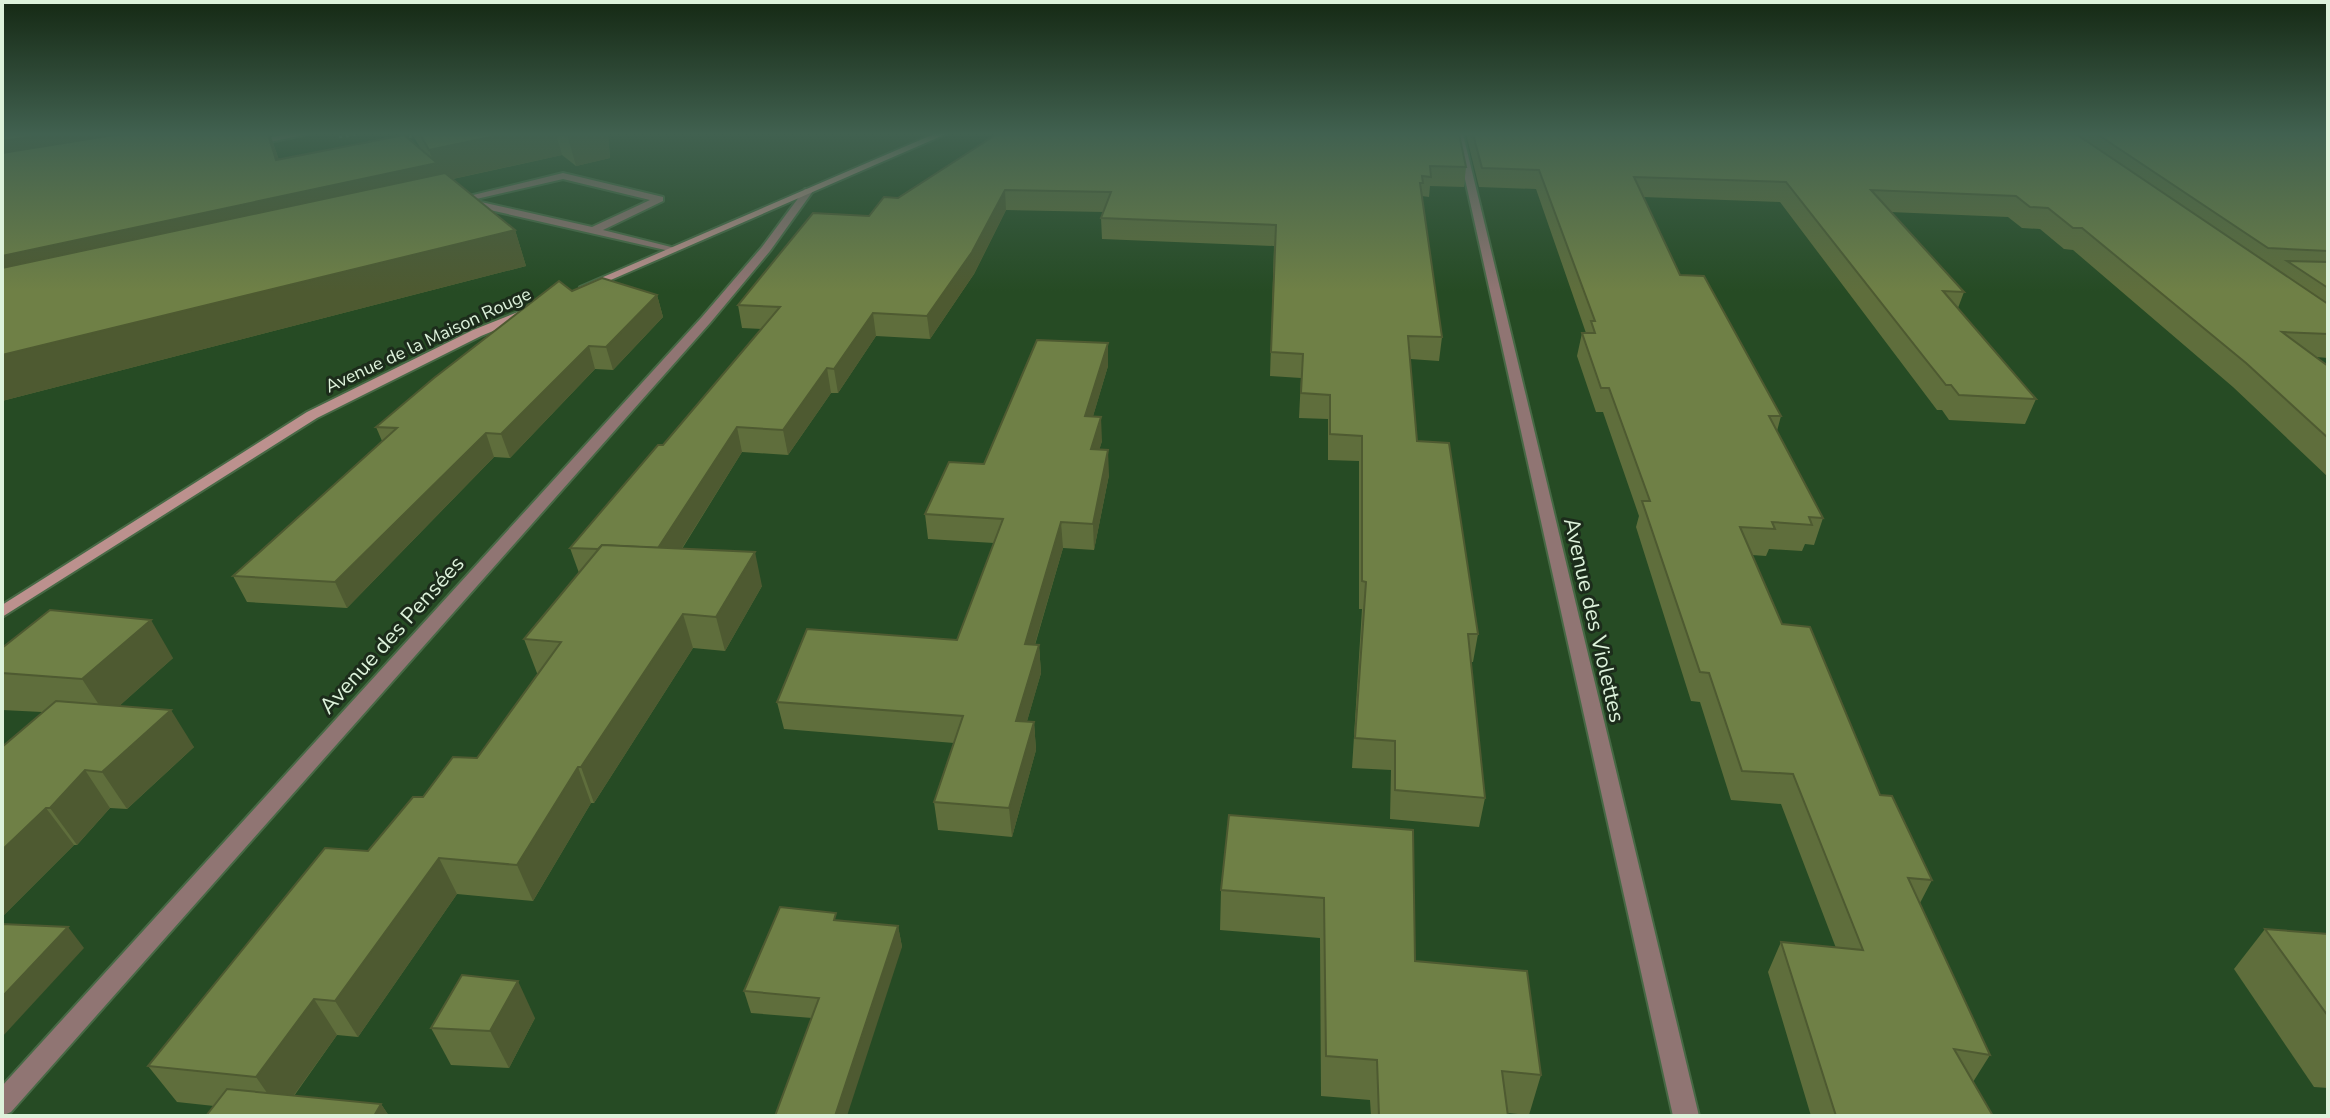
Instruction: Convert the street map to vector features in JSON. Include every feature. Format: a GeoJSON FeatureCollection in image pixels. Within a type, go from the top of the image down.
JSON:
{"type":"FeatureCollection","features":[{"type":"Feature","properties":{"kind":"main road"},"geometry":{"type":"LineString","coordinates":[[575,292],[819,186]]}},
{"type":"Feature","properties":{"kind":"main road","name":"Avenue de la Maison Rouge"},"geometry":{"type":"LineString","coordinates":[[2,612],[312,415],[477,333],[546,304]]}},
{"type":"Feature","properties":{"kind":"street"},"geometry":{"type":"LineString","coordinates":[[518,186],[456,200],[674,249]]}},
{"type":"Feature","properties":{"kind":"street"},"geometry":{"type":"LineString","coordinates":[[594,230],[659,199],[605,186]]}},
{"type":"Feature","properties":{"kind":"street","name":"Avenue des Violettes"},"geometry":{"type":"LineString","coordinates":[[1471,186],[1686,1116]]}},
{"type":"Feature","properties":{"kind":"street","name":"Avenue des Pensées"},"geometry":{"type":"LineString","coordinates":[[2,1104],[706,320],[766,249],[808,191]]}},
{"type":"Feature","properties":{"kind":"building"},"geometry":{"type":"Polygon","coordinates":[[[2,186],[329,186],[2,256],[2,186]]]}},
{"type":"Feature","properties":{"kind":"building"},"geometry":{"type":"Polygon","coordinates":[[[384,186],[461,186],[515,230],[2,355],[2,268],[384,186]]]}},
{"type":"Feature","properties":{"kind":"building"},"geometry":{"type":"Polygon","coordinates":[[[916,186],[1420,186],[1442,337],[1408,336],[1417,441],[1449,443],[1478,634],[1468,634],[1485,798],[1395,790],[1395,741],[1355,738],[1366,582],[1362,581],[1362,436],[1330,434],[1330,395],[1301,393],[1303,354],[1271,352],[1276,225],[1101,218],[1111,192],[1005,190],[972,252],[927,316],[873,313],[834,369],[827,368],[783,430],[737,427],[658,548],[602,545],[598,549],[570,548],[658,445],[663,445],[780,307],[738,305],[813,213],[869,216],[884,197],[898,198],[916,186]]]}},
{"type":"Feature","properties":{"kind":"building"},"geometry":{"type":"Polygon","coordinates":[[[1545,186],[1638,186],[1680,275],[1704,276],[1781,416],[1769,416],[1823,518],[1809,517],[1812,525],[1772,522],[1775,529],[1740,527],[1782,624],[1810,627],[1880,795],[1892,796],[1932,880],[1908,878],[1990,1055],[1954,1049],[1993,1116],[1836,1116],[1781,942],[1863,950],[1793,774],[1742,771],[1709,673],[1700,672],[1642,501],[1650,501],[1609,388],[1601,388],[1582,333],[1595,333],[1591,321],[1595,321],[1545,186]]]}},
{"type":"Feature","properties":{"kind":"building"},"geometry":{"type":"Polygon","coordinates":[[[1789,186],[2153,186],[2328,304],[2328,334],[2282,332],[2328,366],[2328,438],[2246,363],[2082,228],[2073,228],[2048,208],[2030,207],[2016,196],[1871,190],[1964,292],[1943,291],[2036,399],[1959,395],[1951,385],[1946,385],[1789,186]]]}},
{"type":"Feature","properties":{"kind":"building"},"geometry":{"type":"Polygon","coordinates":[[[2175,186],[2328,186],[2328,251],[2268,248],[2175,186]]]}},
{"type":"Feature","properties":{"kind":"building"},"geometry":{"type":"Polygon","coordinates":[[[2287,261],[2328,262],[2328,288],[2287,261]]]}},
{"type":"Feature","properties":{"kind":"building"},"geometry":{"type":"Polygon","coordinates":[[[602,278],[657,295],[606,347],[589,346],[501,434],[486,433],[335,582],[233,576],[397,428],[376,427],[434,378],[559,281],[572,291],[602,278]]]}},
{"type":"Feature","properties":{"kind":"building"},"geometry":{"type":"Polygon","coordinates":[[[1037,340],[1108,343],[1085,416],[1101,417],[1091,449],[1108,450],[1093,524],[1061,522],[1025,644],[1039,645],[1016,721],[1034,722],[1009,808],[934,802],[963,716],[777,702],[807,629],[957,640],[1003,519],[925,514],[949,462],[984,464],[1037,340]]]}},
{"type":"Feature","properties":{"kind":"building"},"geometry":{"type":"Polygon","coordinates":[[[602,545],[755,552],[716,617],[683,614],[581,767],[578,767],[517,865],[439,858],[335,1001],[314,999],[256,1077],[148,1066],[325,848],[368,851],[413,797],[423,797],[453,757],[477,758],[561,642],[524,639],[602,545]]]}},
{"type":"Feature","properties":{"kind":"building"},"geometry":{"type":"Polygon","coordinates":[[[50,610],[151,620],[82,679],[2,673],[2,648],[50,610]]]}},
{"type":"Feature","properties":{"kind":"building"},"geometry":{"type":"Polygon","coordinates":[[[56,701],[171,710],[102,772],[85,770],[50,808],[46,808],[2,850],[2,747],[56,701]]]}},
{"type":"Feature","properties":{"kind":"building"},"geometry":{"type":"Polygon","coordinates":[[[1229,815],[1413,830],[1415,961],[1527,971],[1541,1075],[1502,1071],[1508,1116],[1379,1116],[1377,1060],[1326,1056],[1324,898],[1221,890],[1229,815]]]}},
{"type":"Feature","properties":{"kind":"building"},"geometry":{"type":"Polygon","coordinates":[[[780,907],[836,913],[834,920],[898,926],[835,1116],[775,1116],[819,998],[744,991],[780,907]]]}},
{"type":"Feature","properties":{"kind":"building"},"geometry":{"type":"Polygon","coordinates":[[[2,924],[68,927],[2,997],[2,924]]]}},
{"type":"Feature","properties":{"kind":"building"},"geometry":{"type":"Polygon","coordinates":[[[2265,929],[2328,934],[2328,1016],[2265,929]]]}},
{"type":"Feature","properties":{"kind":"building"},"geometry":{"type":"Polygon","coordinates":[[[462,975],[518,981],[490,1031],[431,1028],[462,975]]]}},
{"type":"Feature","properties":{"kind":"building"},"geometry":{"type":"Polygon","coordinates":[[[227,1089],[381,1104],[374,1116],[206,1116],[227,1089]]]}}]}
